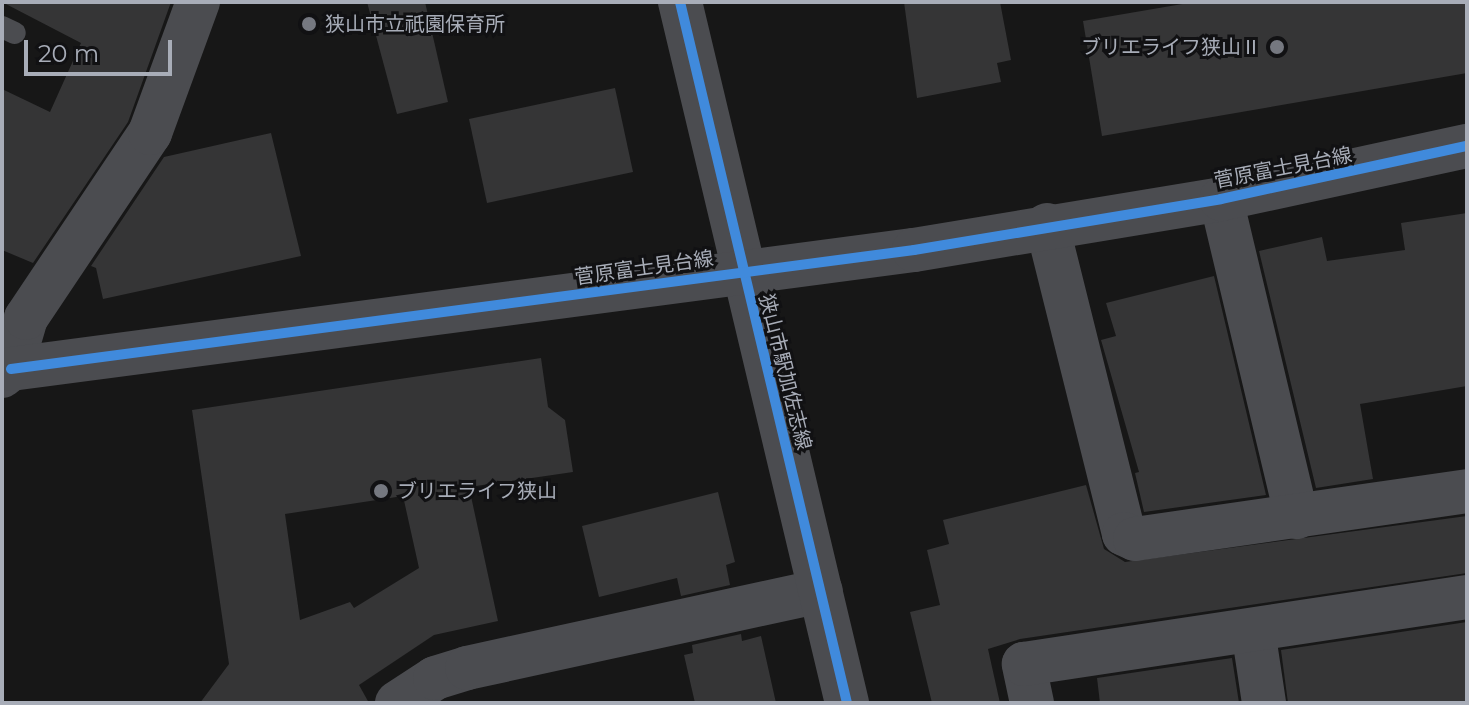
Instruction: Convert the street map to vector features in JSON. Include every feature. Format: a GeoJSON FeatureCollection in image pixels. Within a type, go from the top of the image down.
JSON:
{"type":"FeatureCollection","features":[{"type":"Feature","properties":{"kind":"street"},"geometry":{"type":"LineString","coordinates":[[6,373],[26,318],[150,133],[198,2]]}},
{"type":"Feature","properties":{"kind":"street","name":"狭山市駅加佐志線"},"geometry":{"type":"LineString","coordinates":[[680,2],[847,703]]}},
{"type":"Feature","properties":{"kind":"street","name":"菅原富士見台線"},"geometry":{"type":"LineString","coordinates":[[6,373],[742,272],[1221,199],[1467,146]]}},
{"type":"Feature","properties":{"kind":"street"},"geometry":{"type":"LineString","coordinates":[[1221,199],[1297,517]]}},
{"type":"Feature","properties":{"kind":"street"},"geometry":{"type":"LineString","coordinates":[[1047,225],[1124,534],[1135,539],[1467,491]]}},
{"type":"Feature","properties":{"kind":"street"},"geometry":{"type":"LineString","coordinates":[[397,703],[435,678],[471,686],[821,591]]}},
{"type":"Feature","properties":{"kind":"street"},"geometry":{"type":"LineString","coordinates":[[1032,703],[1024,664],[1467,597]]}},
{"type":"Feature","properties":{"kind":"street"},"geometry":{"type":"LineString","coordinates":[[1253,630],[1264,703]]}},
{"type":"Feature","properties":{"kind":"building"},"geometry":{"type":"Polygon","coordinates":[[[2,2],[171,2],[128,122],[33,263],[2,250],[2,89],[50,112],[81,43],[2,2]]]}},
{"type":"Feature","properties":{"kind":"building"},"geometry":{"type":"Polygon","coordinates":[[[367,2],[425,2],[448,102],[397,114],[367,2]]]}},
{"type":"Feature","properties":{"kind":"building"},"geometry":{"type":"Polygon","coordinates":[[[904,2],[1000,2],[1011,60],[997,63],[1001,82],[917,98],[904,2]]]}},
{"type":"Feature","properties":{"kind":"building","name":"ブリエライフ狭山Ⅱ"},"geometry":{"type":"Polygon","coordinates":[[[1194,2],[1467,2],[1467,73],[1102,136],[1083,21],[1194,2]]]}},
{"type":"Feature","properties":{"kind":"building"},"geometry":{"type":"Polygon","coordinates":[[[615,88],[633,172],[487,203],[469,119],[615,88]]]}},
{"type":"Feature","properties":{"kind":"building"},"geometry":{"type":"Polygon","coordinates":[[[271,133],[301,256],[103,299],[96,268],[91,266],[164,157],[271,133]]]}},
{"type":"Feature","properties":{"kind":"building"},"geometry":{"type":"Polygon","coordinates":[[[1467,213],[1467,386],[1360,404],[1373,479],[1316,488],[1259,251],[1322,237],[1327,261],[1405,250],[1401,223],[1467,213]]]}},
{"type":"Feature","properties":{"kind":"building"},"geometry":{"type":"Polygon","coordinates":[[[1214,276],[1266,495],[1144,512],[1135,473],[1139,472],[1101,340],[1116,336],[1106,303],[1214,276]]]}},
{"type":"Feature","properties":{"kind":"building","name":"ブリエライフ狭山"},"geometry":{"type":"Polygon","coordinates":[[[541,358],[548,407],[565,420],[573,472],[469,487],[498,621],[434,635],[359,685],[369,703],[200,703],[229,664],[192,410],[541,358]],[[403,496],[285,514],[300,620],[350,602],[354,608],[419,568],[403,496]]]}},
{"type":"Feature","properties":{"kind":"building"},"geometry":{"type":"Polygon","coordinates":[[[1086,485],[1104,549],[1125,562],[1467,516],[1467,573],[1020,639],[988,649],[1000,703],[932,703],[910,612],[940,605],[927,550],[949,544],[943,520],[1086,485]]]}},
{"type":"Feature","properties":{"kind":"building"},"geometry":{"type":"Polygon","coordinates":[[[718,492],[735,562],[726,565],[730,585],[681,596],[677,578],[599,597],[582,526],[718,492]]]}},
{"type":"Feature","properties":{"kind":"building"},"geometry":{"type":"Polygon","coordinates":[[[1467,622],[1467,703],[1288,703],[1281,650],[1467,622]]]}},
{"type":"Feature","properties":{"kind":"building"},"geometry":{"type":"Polygon","coordinates":[[[741,634],[742,641],[761,636],[776,703],[695,703],[684,655],[693,653],[692,645],[741,634]]]}},
{"type":"Feature","properties":{"kind":"building"},"geometry":{"type":"Polygon","coordinates":[[[1232,658],[1239,703],[1100,703],[1097,678],[1232,658]]]}},
{"type":"Feature","properties":{"kind":"cycle path"},"geometry":{"type":"LineString","coordinates":[[680,2],[847,703]]}},
{"type":"Feature","properties":{"kind":"cycle path"},"geometry":{"type":"LineString","coordinates":[[11,369],[914,250],[1221,199],[1467,146]]}},
{"type":"Feature","properties":{"kind":"place","name":"狭山市立祇園保育所"},"geometry":{"type":"Point","coordinates":[309,24]}},
{"type":"Feature","properties":{"kind":"place","name":"ブリエライフ狭山Ⅱ"},"geometry":{"type":"Point","coordinates":[1277,47]}},
{"type":"Feature","properties":{"kind":"place","name":"ブリエライフ狭山"},"geometry":{"type":"Point","coordinates":[381,491]}}]}
